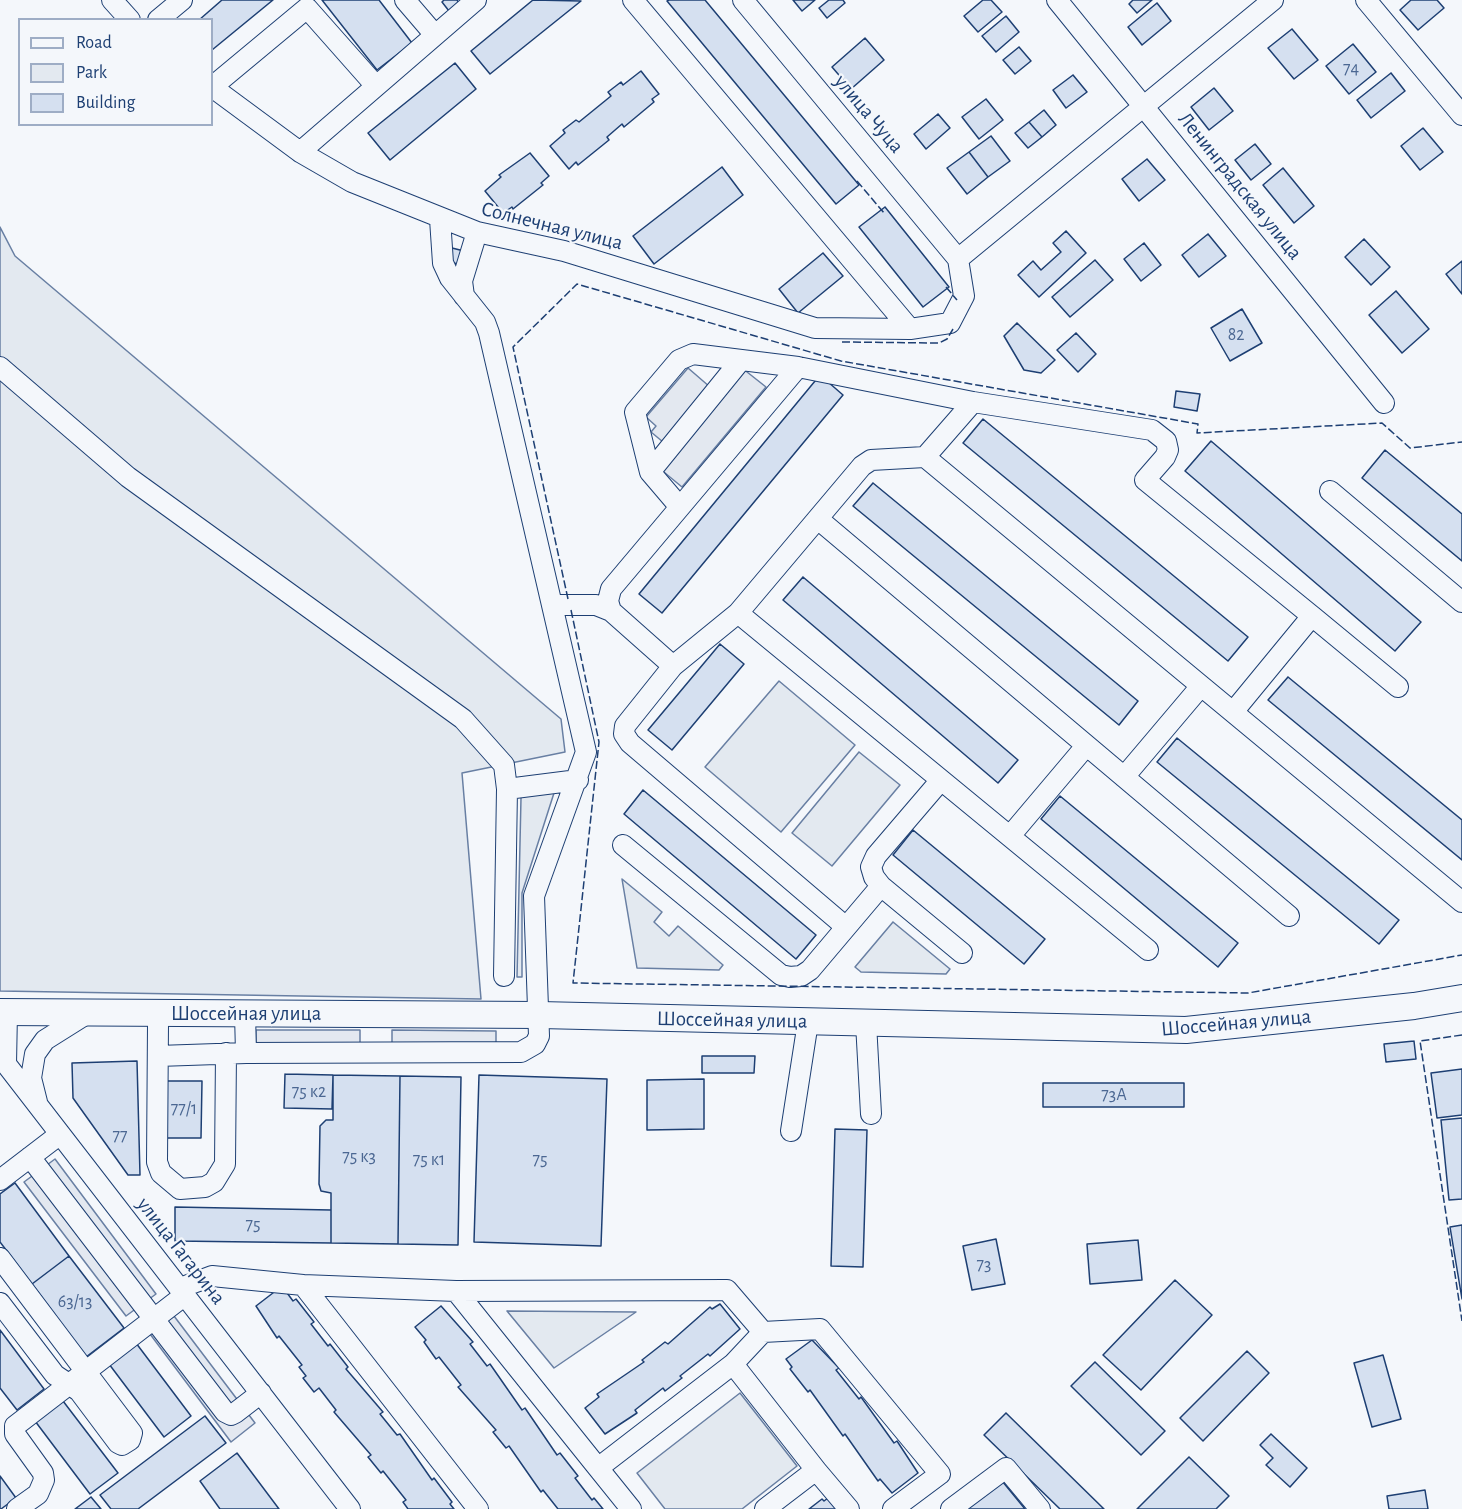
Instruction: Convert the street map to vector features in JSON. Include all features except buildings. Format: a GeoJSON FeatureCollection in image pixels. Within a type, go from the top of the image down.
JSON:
{"type":"FeatureCollection","features":[{"type":"Feature","properties":{"kind":"main road","name":"Шоссейная улица"},"geometry":{"type":"LineString","coordinates":[[4,1012],[540,1015],[1186,1030],[1414,1006],[1462,998]]}},
{"type":"Feature","properties":{"kind":"street"},"geometry":{"type":"LineString","coordinates":[[112,0],[128,18]]}},
{"type":"Feature","properties":{"kind":"street"},"geometry":{"type":"LineString","coordinates":[[160,18],[182,0]]}},
{"type":"Feature","properties":{"kind":"street"},"geometry":{"type":"LineString","coordinates":[[405,0],[435,35]]}},
{"type":"Feature","properties":{"kind":"street"},"geometry":{"type":"LineString","coordinates":[[300,152],[476,0]]}},
{"type":"Feature","properties":{"kind":"street"},"geometry":{"type":"LineString","coordinates":[[633,0],[910,329]]}},
{"type":"Feature","properties":{"kind":"street","name":"улица Чуца"},"geometry":{"type":"LineString","coordinates":[[743,0],[958,259]]}},
{"type":"Feature","properties":{"kind":"street","name":"Ленинградская улица"},"geometry":{"type":"LineString","coordinates":[[1057,0],[1384,403]]}},
{"type":"Feature","properties":{"kind":"street"},"geometry":{"type":"LineString","coordinates":[[958,259],[1273,0]]}},
{"type":"Feature","properties":{"kind":"street"},"geometry":{"type":"LineString","coordinates":[[1366,0],[1462,115]]}},
{"type":"Feature","properties":{"kind":"street","name":"Солнечная улица"},"geometry":{"type":"LineString","coordinates":[[213,86],[307,9],[376,86]]}},
{"type":"Feature","properties":{"kind":"street","name":"Солнечная улица"},"geometry":{"type":"LineString","coordinates":[[213,88],[300,152],[352,182],[440,219],[477,232],[564,251],[815,328],[910,329],[950,323],[964,296],[958,259]]}},
{"type":"Feature","properties":{"kind":"street"},"geometry":{"type":"LineString","coordinates":[[158,1056],[236,1053],[521,1052],[535,1044],[539,1036],[534,896],[578,780],[586,752],[489,333],[484,322],[450,278],[443,263],[440,219]]}},
{"type":"Feature","properties":{"kind":"street"},"geometry":{"type":"LineString","coordinates":[[464,296],[462,282],[477,232]]}},
{"type":"Feature","properties":{"kind":"street"},"geometry":{"type":"LineString","coordinates":[[679,506],[650,472],[635,412],[679,360],[693,354],[798,367],[972,402],[1152,430],[1166,441],[1165,457],[1145,480],[1398,687]]}},
{"type":"Feature","properties":{"kind":"street"},"geometry":{"type":"LineString","coordinates":[[650,472],[741,360]]}},
{"type":"Feature","properties":{"kind":"street"},"geometry":{"type":"LineString","coordinates":[[0,367],[128,477],[463,719],[504,765],[507,789],[504,976]]}},
{"type":"Feature","properties":{"kind":"street"},"geometry":{"type":"LineString","coordinates":[[611,611],[608,601],[612,589],[679,506],[798,367]]}},
{"type":"Feature","properties":{"kind":"street"},"geometry":{"type":"LineString","coordinates":[[925,457],[972,402]]}},
{"type":"Feature","properties":{"kind":"street"},"geometry":{"type":"LineString","coordinates":[[846,927],[630,743],[624,734],[629,718],[673,666],[738,613],[862,466],[871,460],[925,457],[1462,903]]}},
{"type":"Feature","properties":{"kind":"street"},"geometry":{"type":"LineString","coordinates":[[1330,491],[1462,602]]}},
{"type":"Feature","properties":{"kind":"street"},"geometry":{"type":"LineString","coordinates":[[818,519],[1289,915]]}},
{"type":"Feature","properties":{"kind":"street"},"geometry":{"type":"LineString","coordinates":[[553,605],[596,605],[611,611],[673,666]]}},
{"type":"Feature","properties":{"kind":"street"},"geometry":{"type":"LineString","coordinates":[[738,613],[1148,950]]}},
{"type":"Feature","properties":{"kind":"street"},"geometry":{"type":"LineString","coordinates":[[1233,712],[1312,616]]}},
{"type":"Feature","properties":{"kind":"street"},"geometry":{"type":"LineString","coordinates":[[1124,777],[1201,686]]}},
{"type":"Feature","properties":{"kind":"street"},"geometry":{"type":"LineString","coordinates":[[1010,836],[1086,746]]}},
{"type":"Feature","properties":{"kind":"street"},"geometry":{"type":"LineString","coordinates":[[507,789],[578,780]]}},
{"type":"Feature","properties":{"kind":"street"},"geometry":{"type":"LineString","coordinates":[[941,780],[876,856],[871,867],[874,878],[881,886],[962,953]]}},
{"type":"Feature","properties":{"kind":"street"},"geometry":{"type":"LineString","coordinates":[[623,845],[781,975],[801,976],[810,970],[881,886]]}},
{"type":"Feature","properties":{"kind":"street","name":"улица Гагарина"},"geometry":{"type":"LineString","coordinates":[[4,1012],[6,1064],[43,1115],[261,1393],[347,1508]]}},
{"type":"Feature","properties":{"kind":"street"},"geometry":{"type":"LineString","coordinates":[[43,1115],[31,1078],[35,1054],[45,1040],[88,1013]]}},
{"type":"Feature","properties":{"kind":"street"},"geometry":{"type":"LineString","coordinates":[[158,1024],[157,1162],[161,1173],[169,1182],[180,1189],[193,1190],[214,1182],[225,1164],[236,1053],[245,1014]]}},
{"type":"Feature","properties":{"kind":"street"},"geometry":{"type":"LineString","coordinates":[[791,1131],[808,1022]]}},
{"type":"Feature","properties":{"kind":"street"},"geometry":{"type":"LineString","coordinates":[[866,1023],[872,1114]]}},
{"type":"Feature","properties":{"kind":"street"},"geometry":{"type":"LineString","coordinates":[[0,1079],[12,1093],[43,1115]]}},
{"type":"Feature","properties":{"kind":"street"},"geometry":{"type":"LineString","coordinates":[[0,1180],[59,1135]]}},
{"type":"Feature","properties":{"kind":"street"},"geometry":{"type":"LineString","coordinates":[[30,1157],[228,1414],[235,1413],[261,1393]]}},
{"type":"Feature","properties":{"kind":"street"},"geometry":{"type":"LineString","coordinates":[[0,1258],[132,1433],[132,1438],[125,1444],[118,1443],[78,1391],[55,1375],[0,1303]]}},
{"type":"Feature","properties":{"kind":"street"},"geometry":{"type":"LineString","coordinates":[[17,1509],[38,1494],[44,1480],[43,1473],[13,1430],[21,1419],[153,1319],[182,1292],[212,1276],[303,1285],[456,1291],[727,1290],[763,1332]]}},
{"type":"Feature","properties":{"kind":"street"},"geometry":{"type":"LineString","coordinates":[[303,1285],[478,1509]]}},
{"type":"Feature","properties":{"kind":"street"},"geometry":{"type":"LineString","coordinates":[[456,1291],[631,1509]]}},
{"type":"Feature","properties":{"kind":"street"},"geometry":{"type":"LineString","coordinates":[[598,1468],[733,1365],[763,1332],[820,1329],[940,1474],[893,1509]]}},
{"type":"Feature","properties":{"kind":"street"},"geometry":{"type":"LineString","coordinates":[[733,1365],[849,1509]]}},
{"type":"Feature","properties":{"kind":"street"},"geometry":{"type":"LineString","coordinates":[[951,1509],[1006,1468],[1040,1509]]}},
{"type":"Feature","properties":{"kind":"street"},"geometry":{"type":"LineString","coordinates":[[765,1509],[816,1470]]}},
{"type":"Feature","properties":{"kind":"green space"},"geometry":{"type":"Polygon","coordinates":[[[0,227],[15,256],[561,719],[565,752],[462,773],[481,999],[0,991],[0,227]]]}},
{"type":"Feature","properties":{"kind":"green space"},"geometry":{"type":"Polygon","coordinates":[[[779,681],[855,745],[781,832],[705,767],[779,681]]]}},
{"type":"Feature","properties":{"kind":"green space"},"geometry":{"type":"Polygon","coordinates":[[[859,752],[900,785],[832,866],[792,833],[859,752]]]}},
{"type":"Feature","properties":{"kind":"green space"},"geometry":{"type":"Polygon","coordinates":[[[554,793],[522,893],[522,977],[517,977],[521,798],[522,796],[554,793]]]}},
{"type":"Feature","properties":{"kind":"green space"},"geometry":{"type":"Polygon","coordinates":[[[622,879],[662,912],[654,922],[669,936],[678,926],[723,965],[719,970],[637,968],[622,879]]]}},
{"type":"Feature","properties":{"kind":"green space"},"geometry":{"type":"Polygon","coordinates":[[[893,922],[950,969],[946,974],[861,972],[855,967],[893,922]]]}},
{"type":"Feature","properties":{"kind":"green space"},"geometry":{"type":"Polygon","coordinates":[[[507,1311],[636,1312],[554,1368],[507,1311]]]}},
{"type":"Feature","properties":{"kind":"green space"},"geometry":{"type":"Polygon","coordinates":[[[740,1393],[797,1466],[742,1509],[665,1509],[637,1473],[740,1393]]]}},
{"type":"Feature","properties":{"kind":"shaded area"},"geometry":{"type":"Polygon","coordinates":[[[688,368],[710,387],[663,442],[651,432],[656,426],[646,417],[688,368]]]}},
{"type":"Feature","properties":{"kind":"shaded area"},"geometry":{"type":"Polygon","coordinates":[[[742,368],[766,387],[682,487],[659,468],[742,368]]]}},
{"type":"Feature","properties":{"kind":"shaded area"},"geometry":{"type":"Polygon","coordinates":[[[256,1030],[360,1030],[360,1045],[256,1045],[256,1030]]]}},
{"type":"Feature","properties":{"kind":"shaded area"},"geometry":{"type":"Polygon","coordinates":[[[392,1030],[496,1031],[496,1044],[392,1044],[392,1030]]]}},
{"type":"Feature","properties":{"kind":"shaded area"},"geometry":{"type":"Polygon","coordinates":[[[55,1159],[156,1294],[126,1316],[24,1182],[55,1159]]]}},
{"type":"Feature","properties":{"kind":"shaded area"},"geometry":{"type":"Polygon","coordinates":[[[174,1316],[255,1423],[231,1442],[150,1334],[174,1316]]]}},
{"type":"Feature","properties":{"kind":"fence"},"geometry":{"type":"LineString","coordinates":[[857,181],[884,213]]}},
{"type":"Feature","properties":{"kind":"fence"},"geometry":{"type":"LineString","coordinates":[[568,599],[513,347],[577,284],[841,361],[1198,424],[1197,433],[1382,423],[1410,448],[1462,442]]}},
{"type":"Feature","properties":{"kind":"fence"},"geometry":{"type":"LineString","coordinates":[[946,287],[957,300]]}},
{"type":"Feature","properties":{"kind":"fence"},"geometry":{"type":"LineString","coordinates":[[842,342],[939,343],[947,339],[953,329]]}},
{"type":"Feature","properties":{"kind":"fence"},"geometry":{"type":"LineString","coordinates":[[571,610],[599,742],[573,983],[1248,993],[1462,955]]}},
{"type":"Feature","properties":{"kind":"fence"},"geometry":{"type":"LineString","coordinates":[[1462,1035],[1420,1041],[1462,1321]]}}]}
